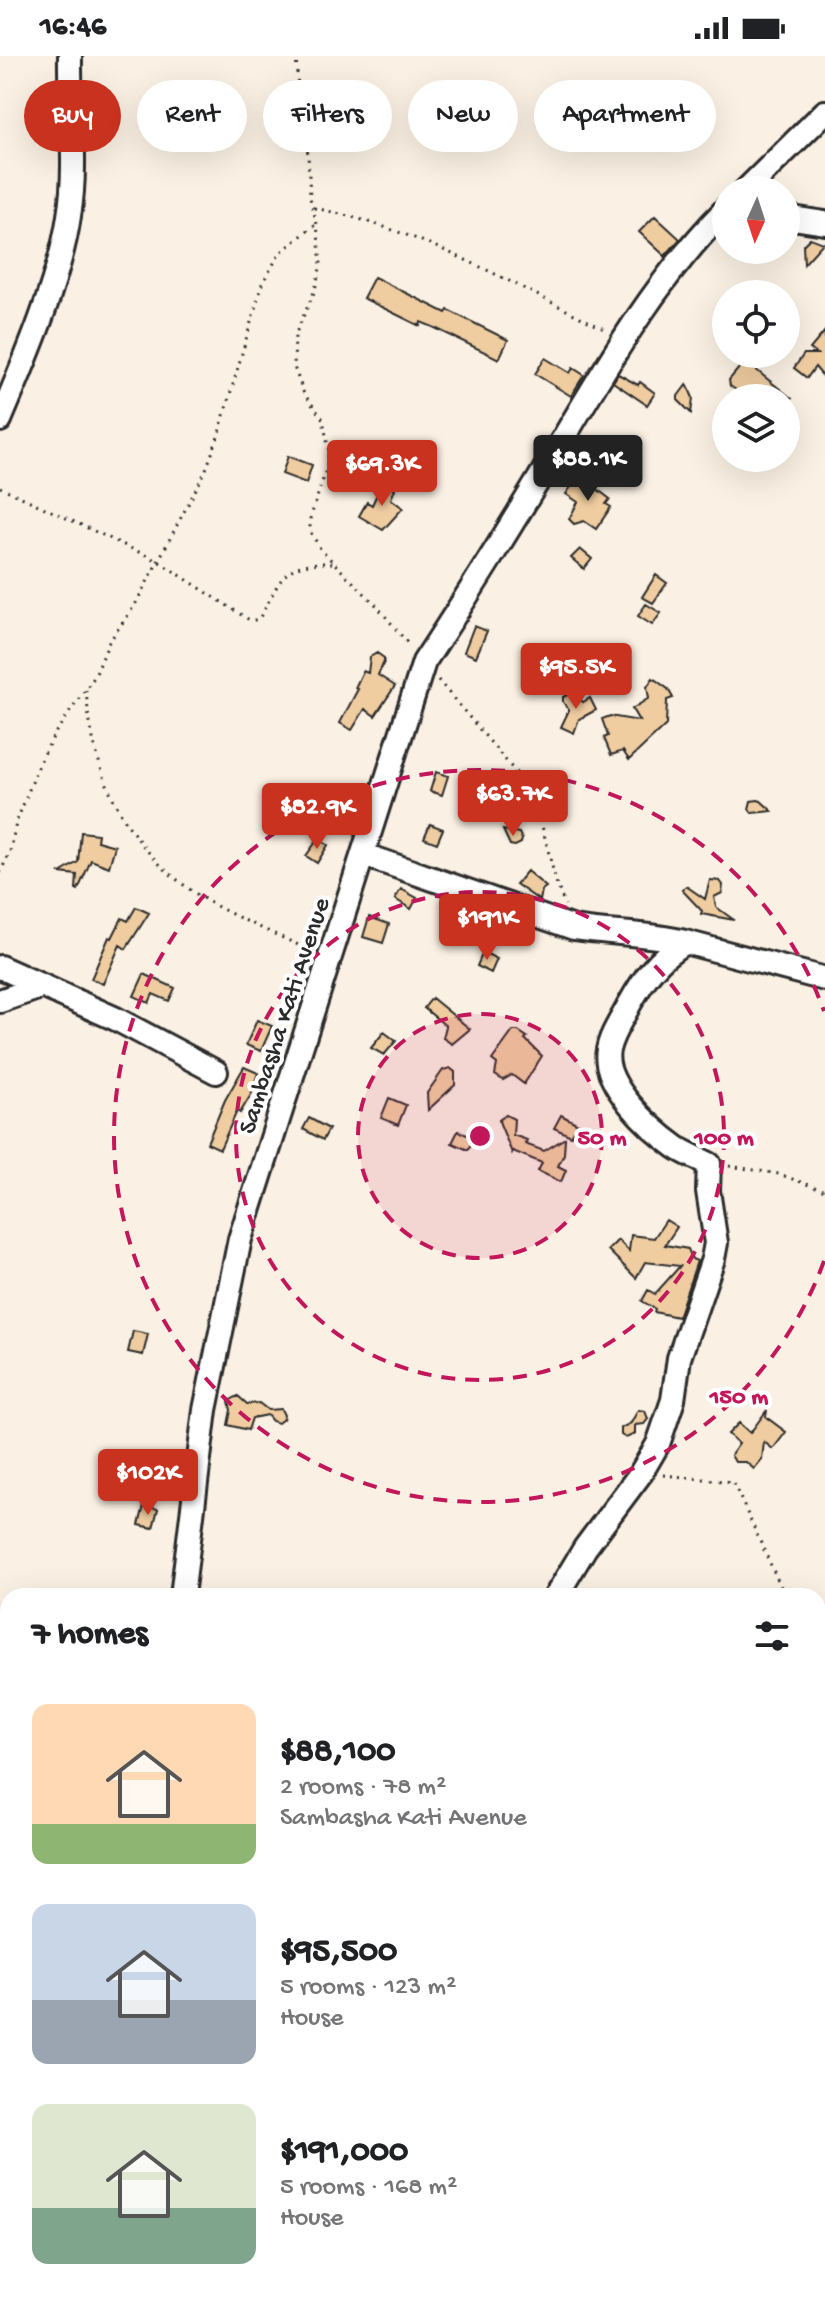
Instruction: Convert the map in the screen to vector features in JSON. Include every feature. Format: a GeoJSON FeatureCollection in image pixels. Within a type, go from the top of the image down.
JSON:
{"type":"FeatureCollection","features":[{"type":"Feature","properties":{"kind":"street"},"geometry":{"type":"LineString","coordinates":[[0,420],[48,293],[69,217],[73,161],[70,56]]}},
{"type":"Feature","properties":{"kind":"street"},"geometry":{"type":"LineString","coordinates":[[760,176],[825,112]]}},
{"type":"Feature","properties":{"kind":"street"},"geometry":{"type":"LineString","coordinates":[[800,219],[825,223]]}},
{"type":"Feature","properties":{"kind":"street","name":"Sambasha Kati Avenue"},"geometry":{"type":"LineString","coordinates":[[183,1588],[205,1410],[230,1276],[424,662],[476,583],[622,338],[712,232]]}},
{"type":"Feature","properties":{"kind":"street"},"geometry":{"type":"LineString","coordinates":[[364,855],[574,928],[639,933],[685,942],[825,979]]}},
{"type":"Feature","properties":{"kind":"street"},"geometry":{"type":"LineString","coordinates":[[561,1588],[585,1548],[641,1473],[668,1420],[679,1358],[713,1259],[716,1243],[708,1191],[709,1164],[679,1149],[654,1130],[616,1086],[609,1071],[607,1052],[613,1035],[653,966],[685,942]]}},
{"type":"Feature","properties":{"kind":"street"},"geometry":{"type":"LineString","coordinates":[[0,967],[116,1019],[216,1072]]}},
{"type":"Feature","properties":{"kind":"street"},"geometry":{"type":"LineString","coordinates":[[0,1001],[43,986]]}},
{"type":"Feature","properties":{"kind":"path"},"geometry":{"type":"LineString","coordinates":[[296,56],[300,124],[308,153],[312,208],[320,252],[319,277],[295,335],[293,352],[298,382],[326,426],[328,462],[310,519],[310,531],[314,541],[376,605],[534,794],[556,882],[574,928]]}},
{"type":"Feature","properties":{"kind":"path"},"geometry":{"type":"LineString","coordinates":[[312,208],[362,219],[419,238],[622,338]]}},
{"type":"Feature","properties":{"kind":"path"},"geometry":{"type":"LineString","coordinates":[[0,873],[40,762],[55,733],[100,667],[109,642],[135,605],[193,499],[217,440],[262,284],[280,253],[317,224]]}},
{"type":"Feature","properties":{"kind":"path"},"geometry":{"type":"LineString","coordinates":[[0,487],[158,561],[251,621],[262,614],[288,571],[300,564],[333,563]]}},
{"type":"Feature","properties":{"kind":"path"},"geometry":{"type":"LineString","coordinates":[[86,690],[90,732],[100,771],[119,812],[148,851],[188,888],[212,903],[329,959]]}},
{"type":"Feature","properties":{"kind":"path"},"geometry":{"type":"LineString","coordinates":[[709,1164],[779,1174],[825,1191]]}},
{"type":"Feature","properties":{"kind":"path"},"geometry":{"type":"LineString","coordinates":[[641,1473],[727,1479],[733,1482],[781,1588]]}},
{"type":"Feature","properties":{"kind":"building"},"geometry":{"type":"Polygon","coordinates":[[[655,216],[680,239],[665,256],[639,232],[655,216]]]}},
{"type":"Feature","properties":{"kind":"building"},"geometry":{"type":"Polygon","coordinates":[[[810,238],[823,243],[804,264],[803,245],[810,238]]]}},
{"type":"Feature","properties":{"kind":"building"},"geometry":{"type":"Polygon","coordinates":[[[374,277],[508,340],[499,359],[363,298],[374,277]]]}},
{"type":"Feature","properties":{"kind":"building"},"geometry":{"type":"Polygon","coordinates":[[[825,331],[825,379],[815,367],[807,378],[794,368],[800,368],[804,354],[817,354],[810,349],[825,331]]]}},
{"type":"Feature","properties":{"kind":"building"},"geometry":{"type":"Polygon","coordinates":[[[545,358],[570,373],[573,368],[584,375],[571,396],[535,374],[545,358]]]}},
{"type":"Feature","properties":{"kind":"building"},"geometry":{"type":"Polygon","coordinates":[[[739,368],[754,368],[774,384],[730,384],[729,380],[739,368]]]}},
{"type":"Feature","properties":{"kind":"building"},"geometry":{"type":"Polygon","coordinates":[[[618,374],[638,385],[640,382],[655,393],[647,405],[613,382],[618,374]]]}},
{"type":"Feature","properties":{"kind":"building"},"geometry":{"type":"Polygon","coordinates":[[[687,384],[693,398],[691,413],[678,400],[687,384]]]}},
{"type":"Feature","properties":{"kind":"building"},"geometry":{"type":"Polygon","coordinates":[[[288,456],[312,465],[306,483],[282,474],[288,456]]]}},
{"type":"Feature","properties":{"kind":"building"},"geometry":{"type":"Polygon","coordinates":[[[579,475],[610,499],[606,504],[611,507],[596,529],[584,521],[574,524],[569,519],[578,502],[566,494],[579,475]]]}},
{"type":"Feature","properties":{"kind":"building"},"geometry":{"type":"Polygon","coordinates":[[[382,483],[395,489],[391,499],[403,508],[383,530],[359,516],[367,502],[372,505],[382,483]]]}},
{"type":"Feature","properties":{"kind":"building"},"geometry":{"type":"Polygon","coordinates":[[[580,549],[592,559],[584,569],[571,558],[580,549]]]}},
{"type":"Feature","properties":{"kind":"building"},"geometry":{"type":"Polygon","coordinates":[[[656,575],[667,583],[653,603],[642,597],[656,575]]]}},
{"type":"Feature","properties":{"kind":"building"},"geometry":{"type":"Polygon","coordinates":[[[646,604],[661,613],[652,625],[638,616],[646,604]]]}},
{"type":"Feature","properties":{"kind":"building"},"geometry":{"type":"Polygon","coordinates":[[[474,626],[487,631],[476,657],[464,652],[474,626]]]}},
{"type":"Feature","properties":{"kind":"building"},"geometry":{"type":"Polygon","coordinates":[[[377,653],[384,658],[378,675],[395,686],[375,716],[365,709],[352,730],[340,723],[358,689],[355,688],[363,671],[368,673],[370,657],[377,653]]]}},
{"type":"Feature","properties":{"kind":"building"},"geometry":{"type":"Polygon","coordinates":[[[653,678],[668,689],[673,698],[667,700],[666,725],[629,760],[623,751],[611,755],[604,738],[608,736],[602,719],[610,716],[639,721],[632,709],[649,698],[647,687],[653,678]]]}},
{"type":"Feature","properties":{"kind":"building"},"geometry":{"type":"Polygon","coordinates":[[[572,693],[583,702],[590,698],[596,710],[579,719],[574,733],[561,727],[569,710],[563,697],[572,693]]]}},
{"type":"Feature","properties":{"kind":"building"},"geometry":{"type":"Polygon","coordinates":[[[436,772],[448,776],[442,795],[430,791],[436,772]]]}},
{"type":"Feature","properties":{"kind":"building"},"geometry":{"type":"Polygon","coordinates":[[[758,800],[772,811],[752,813],[749,809],[751,801],[758,800]]]}},
{"type":"Feature","properties":{"kind":"building"},"geometry":{"type":"Polygon","coordinates":[[[430,824],[443,829],[437,843],[424,838],[430,824]]]}},
{"type":"Feature","properties":{"kind":"building"},"geometry":{"type":"Polygon","coordinates":[[[503,830],[519,833],[521,843],[510,845],[503,830]]]}},
{"type":"Feature","properties":{"kind":"building"},"geometry":{"type":"Polygon","coordinates":[[[81,832],[98,834],[97,841],[115,846],[109,867],[91,860],[78,890],[77,875],[60,873],[78,862],[81,832]]]}},
{"type":"Feature","properties":{"kind":"building"},"geometry":{"type":"Polygon","coordinates":[[[318,839],[328,845],[317,863],[306,856],[318,839]]]}},
{"type":"Feature","properties":{"kind":"building"},"geometry":{"type":"Polygon","coordinates":[[[527,871],[546,887],[542,890],[540,901],[516,884],[527,871]]]}},
{"type":"Feature","properties":{"kind":"building"},"geometry":{"type":"Polygon","coordinates":[[[710,880],[720,881],[723,885],[722,893],[714,897],[716,907],[734,920],[701,914],[702,911],[682,890],[686,886],[705,899],[710,880]]]}},
{"type":"Feature","properties":{"kind":"building"},"geometry":{"type":"Polygon","coordinates":[[[401,889],[417,898],[411,909],[395,899],[401,889]]]}},
{"type":"Feature","properties":{"kind":"building"},"geometry":{"type":"Polygon","coordinates":[[[136,907],[149,913],[126,949],[120,945],[103,984],[91,979],[109,937],[112,938],[122,918],[128,921],[136,907]]]}},
{"type":"Feature","properties":{"kind":"building"},"geometry":{"type":"Polygon","coordinates":[[[369,917],[389,924],[383,943],[363,937],[369,917]]]}},
{"type":"Feature","properties":{"kind":"building"},"geometry":{"type":"Polygon","coordinates":[[[483,952],[497,959],[491,973],[477,966],[483,952]]]}},
{"type":"Feature","properties":{"kind":"building"},"geometry":{"type":"Polygon","coordinates":[[[144,974],[175,988],[169,1001],[153,994],[149,1003],[134,996],[144,974]]]}},
{"type":"Feature","properties":{"kind":"building"},"geometry":{"type":"Polygon","coordinates":[[[432,998],[470,1029],[452,1044],[443,1038],[446,1026],[424,1008],[432,998]]]}},
{"type":"Feature","properties":{"kind":"building"},"geometry":{"type":"Polygon","coordinates":[[[257,1020],[272,1026],[261,1051],[246,1045],[257,1020]]]}},
{"type":"Feature","properties":{"kind":"building"},"geometry":{"type":"Polygon","coordinates":[[[513,1031],[527,1037],[525,1039],[542,1056],[524,1084],[512,1075],[503,1080],[495,1075],[497,1064],[492,1060],[513,1031]]]}},
{"type":"Feature","properties":{"kind":"building"},"geometry":{"type":"Polygon","coordinates":[[[384,1032],[396,1041],[384,1055],[371,1048],[384,1032]]]}},
{"type":"Feature","properties":{"kind":"building"},"geometry":{"type":"Polygon","coordinates":[[[244,1067],[258,1073],[255,1088],[240,1113],[237,1111],[220,1149],[207,1143],[225,1100],[244,1067]]]}},
{"type":"Feature","properties":{"kind":"building"},"geometry":{"type":"Polygon","coordinates":[[[450,1068],[455,1072],[455,1085],[428,1110],[427,1093],[443,1070],[450,1068]]]}},
{"type":"Feature","properties":{"kind":"building"},"geometry":{"type":"Polygon","coordinates":[[[389,1098],[406,1105],[398,1125],[381,1118],[389,1098]]]}},
{"type":"Feature","properties":{"kind":"building"},"geometry":{"type":"Polygon","coordinates":[[[506,1115],[514,1119],[513,1135],[527,1140],[525,1144],[544,1151],[565,1138],[564,1154],[558,1166],[566,1170],[561,1182],[538,1171],[542,1163],[512,1153],[499,1120],[506,1115]]]}},
{"type":"Feature","properties":{"kind":"building"},"geometry":{"type":"Polygon","coordinates":[[[561,1115],[578,1124],[571,1136],[554,1128],[561,1115]]]}},
{"type":"Feature","properties":{"kind":"building"},"geometry":{"type":"Polygon","coordinates":[[[309,1118],[329,1129],[323,1140],[303,1129],[309,1118]]]}},
{"type":"Feature","properties":{"kind":"building"},"geometry":{"type":"Polygon","coordinates":[[[458,1131],[474,1138],[468,1150],[452,1143],[458,1131]]]}},
{"type":"Feature","properties":{"kind":"building"},"geometry":{"type":"Polygon","coordinates":[[[666,1220],[677,1227],[665,1245],[688,1249],[692,1259],[697,1261],[678,1317],[654,1312],[655,1309],[642,1301],[648,1290],[655,1294],[680,1266],[645,1262],[636,1278],[608,1250],[618,1240],[629,1251],[631,1235],[654,1238],[666,1220]]]}},
{"type":"Feature","properties":{"kind":"building"},"geometry":{"type":"Polygon","coordinates":[[[133,1331],[148,1334],[143,1355],[128,1352],[133,1331]]]}},
{"type":"Feature","properties":{"kind":"building"},"geometry":{"type":"Polygon","coordinates":[[[238,1396],[247,1404],[259,1403],[268,1410],[281,1409],[283,1419],[278,1423],[267,1415],[252,1418],[248,1430],[228,1425],[229,1401],[238,1396]]]}},
{"type":"Feature","properties":{"kind":"building"},"geometry":{"type":"Polygon","coordinates":[[[638,1410],[645,1411],[648,1419],[644,1424],[635,1425],[635,1434],[626,1438],[621,1435],[621,1428],[631,1423],[638,1410]]]}},
{"type":"Feature","properties":{"kind":"building"},"geometry":{"type":"Polygon","coordinates":[[[767,1410],[766,1417],[786,1432],[773,1449],[764,1442],[762,1459],[754,1469],[746,1462],[735,1462],[731,1455],[739,1444],[728,1434],[739,1423],[750,1433],[767,1410]]]}},
{"type":"Feature","properties":{"kind":"building"},"geometry":{"type":"Polygon","coordinates":[[[144,1506],[158,1509],[153,1528],[139,1525],[144,1506]]]}}]}
